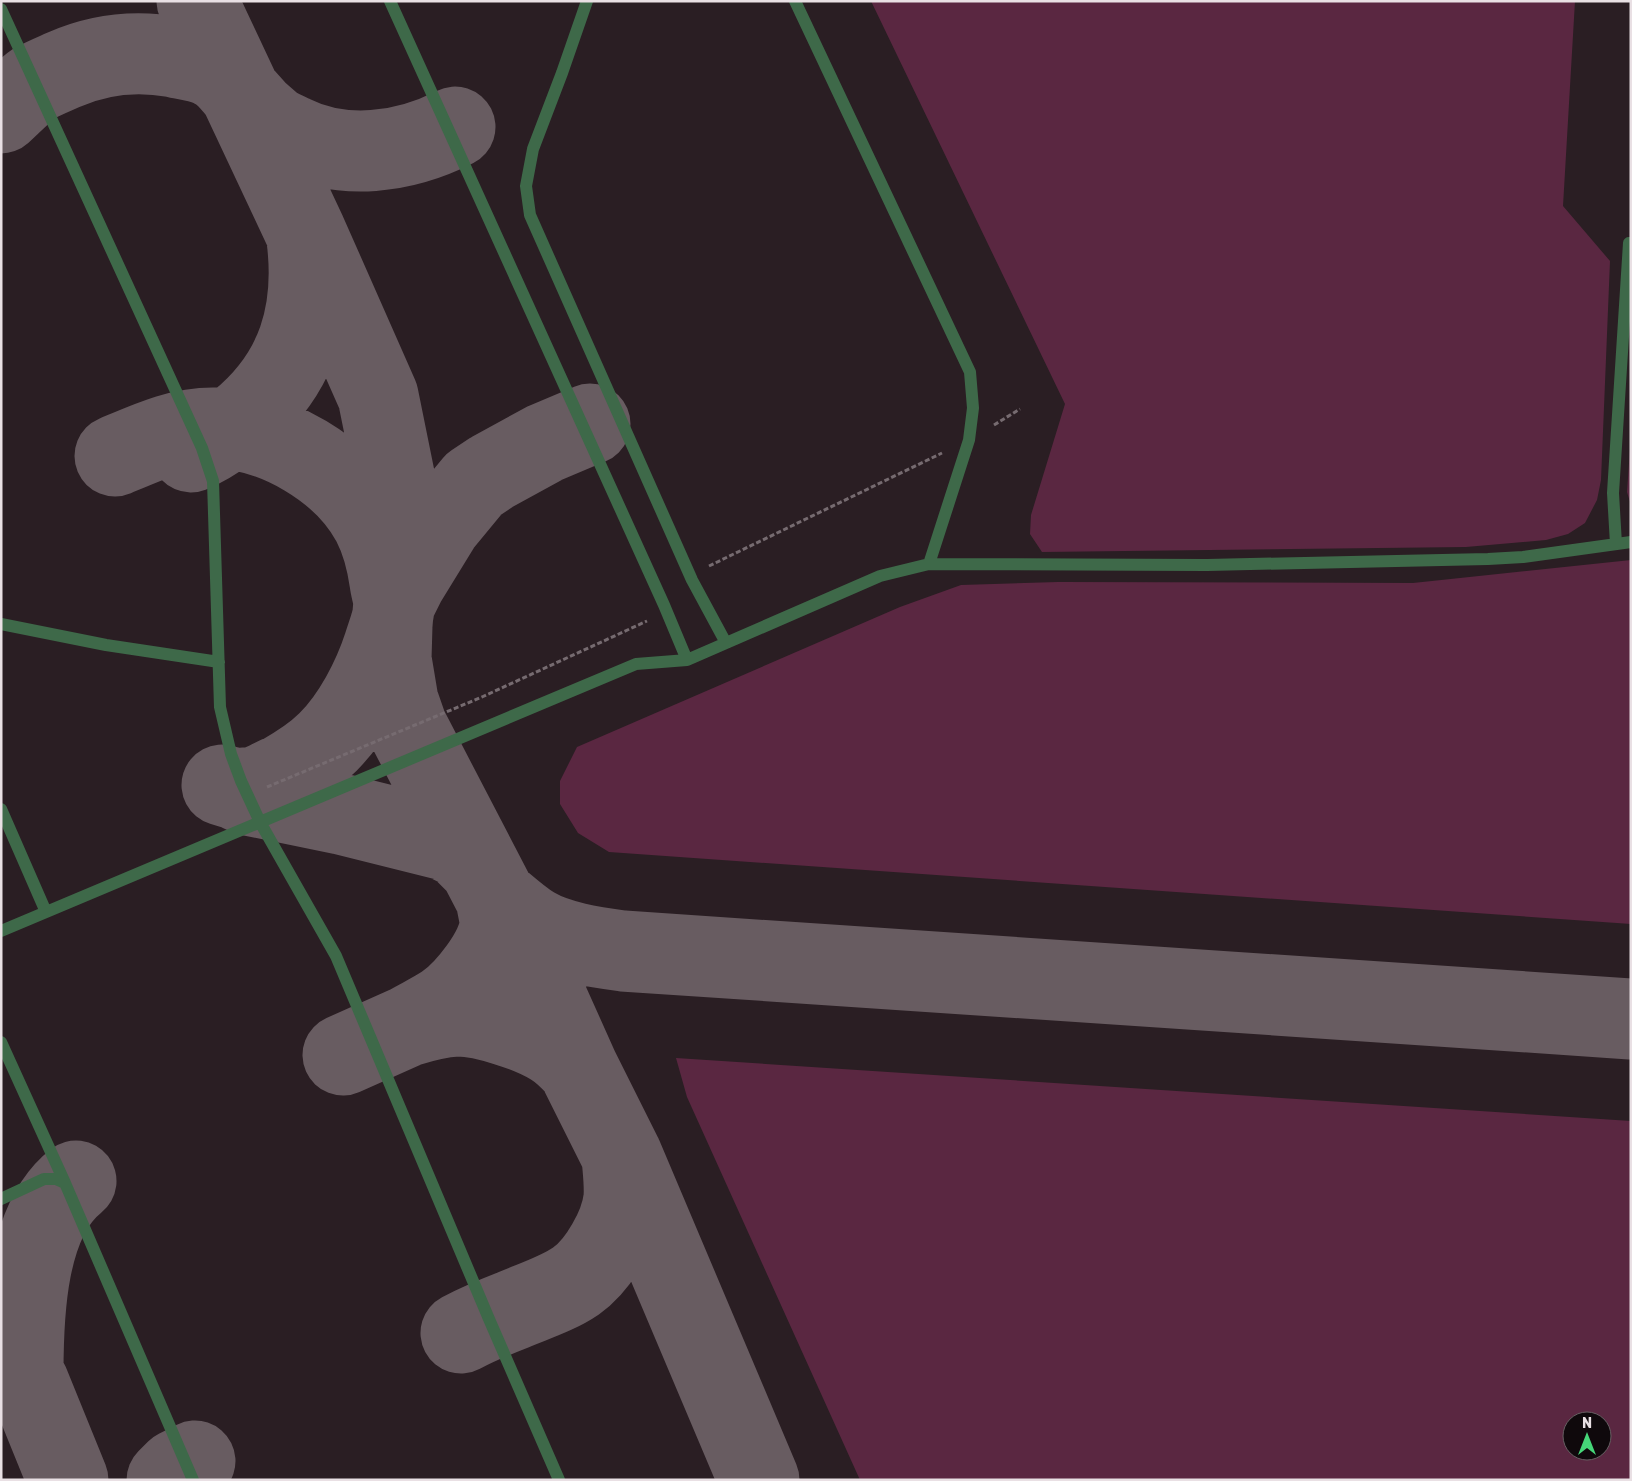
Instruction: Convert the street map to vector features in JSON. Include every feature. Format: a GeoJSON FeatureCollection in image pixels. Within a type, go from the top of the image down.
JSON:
{"type":"FeatureCollection","features":[{"type":"Feature","properties":{"kind":"lane"},"geometry":{"type":"LineString","coordinates":[[390,1],[664,605],[687,660]]}},
{"type":"Feature","properties":{"kind":"lane"},"geometry":{"type":"LineString","coordinates":[[586,1],[562,73],[533,149],[526,186],[530,215],[692,580],[726,643]]}},
{"type":"Feature","properties":{"kind":"lane"},"geometry":{"type":"LineString","coordinates":[[795,1],[970,372],[973,408],[968,440],[929,564]]}},
{"type":"Feature","properties":{"kind":"lane"},"geometry":{"type":"LineString","coordinates":[[1,9],[204,452],[213,481],[220,707],[231,754],[241,781],[260,822],[336,956],[559,1480]]}},
{"type":"Feature","properties":{"kind":"lane"},"geometry":{"type":"LineString","coordinates":[[1616,544],[1613,494],[1629,243]]}},
{"type":"Feature","properties":{"kind":"lane"},"geometry":{"type":"LineString","coordinates":[[1,931],[636,664],[687,660],[880,576],[929,564],[1207,565],[1488,560],[1523,558],[1631,542]]}},
{"type":"Feature","properties":{"kind":"lane"},"geometry":{"type":"LineString","coordinates":[[1,624],[106,645],[219,662]]}},
{"type":"Feature","properties":{"kind":"lane"},"geometry":{"type":"LineString","coordinates":[[1,809],[46,912]]}},
{"type":"Feature","properties":{"kind":"lane"},"geometry":{"type":"LineString","coordinates":[[1,1042],[65,1183],[193,1480]]}},
{"type":"Feature","properties":{"kind":"lane"},"geometry":{"type":"LineString","coordinates":[[1,1199],[44,1180],[56,1180],[65,1183]]}},
{"type":"Feature","properties":{"kind":"path"},"geometry":{"type":"LineString","coordinates":[[692,580],[705,568],[968,440],[1020,409]]}},
{"type":"Feature","properties":{"kind":"path"},"geometry":{"type":"LineString","coordinates":[[248,795],[482,697],[648,620],[664,605]]}},
{"type":"Feature","properties":{"kind":"shaded area"},"geometry":{"type":"Polygon","coordinates":[[[871,1],[1575,1],[1563,206],[1610,261],[1601,480],[1597,500],[1585,523],[1568,534],[1546,540],[1466,547],[1042,552],[1030,534],[1031,515],[1065,404],[871,1]]]}},
{"type":"Feature","properties":{"kind":"shaded area"},"geometry":{"type":"Polygon","coordinates":[[[1631,435],[1631,505],[1627,492],[1631,435]]]}},
{"type":"Feature","properties":{"kind":"shaded area"},"geometry":{"type":"Polygon","coordinates":[[[1631,560],[1631,924],[609,852],[578,833],[560,804],[560,781],[577,747],[900,607],[961,585],[1058,582],[1413,583],[1631,560]]]}},
{"type":"Feature","properties":{"kind":"shaded area"},"geometry":{"type":"Polygon","coordinates":[[[676,1058],[1631,1121],[1631,1480],[860,1480],[687,1097],[676,1058]]]}},
{"type":"Feature","properties":{"kind":"taxiway"},"geometry":{"type":"LineString","coordinates":[[197,1],[306,233],[378,396],[395,480],[398,553],[391,659],[398,701],[407,727],[539,981],[578,1068],[622,1156],[759,1480]]}},
{"type":"Feature","properties":{"kind":"taxiway"},"geometry":{"type":"LineString","coordinates":[[1,113],[35,83],[63,70],[104,57],[145,54],[199,62],[219,71],[253,108],[275,127],[311,143],[331,148],[352,151],[394,148],[415,143],[455,127]]}},
{"type":"Feature","properties":{"kind":"taxiway"},"geometry":{"type":"LineString","coordinates":[[191,452],[216,439],[239,422],[276,383],[289,362],[305,316],[309,266],[307,239]]}},
{"type":"Feature","properties":{"kind":"taxiway"},"geometry":{"type":"LineString","coordinates":[[394,605],[406,581],[441,524],[474,484],[545,443],[590,424]]}},
{"type":"Feature","properties":{"kind":"taxiway"},"geometry":{"type":"LineString","coordinates":[[115,456],[164,436],[203,428],[239,430],[262,436],[306,456],[326,469],[344,485],[359,503],[376,529],[387,566],[394,600],[394,610],[379,658],[361,697],[337,732],[312,756],[282,775],[261,785],[235,789]]}},
{"type":"Feature","properties":{"kind":"taxiway"},"geometry":{"type":"LineString","coordinates":[[222,785],[248,795],[341,814],[445,840],[461,848],[478,865]]}},
{"type":"Feature","properties":{"kind":"taxiway"},"geometry":{"type":"LineString","coordinates":[[496,898],[523,921],[554,937],[600,948],[623,951],[1631,1019]]}},
{"type":"Feature","properties":{"kind":"taxiway"},"geometry":{"type":"LineString","coordinates":[[496,898],[500,921],[498,934],[494,946],[480,969],[453,999],[436,1011],[408,1026],[444,1017],[457,1016],[492,1021],[519,1030],[552,1045],[569,1058],[578,1068]]}},
{"type":"Feature","properties":{"kind":"taxiway"},"geometry":{"type":"LineString","coordinates":[[343,1055],[408,1026],[461,1006]]}},
{"type":"Feature","properties":{"kind":"taxiway"},"geometry":{"type":"LineString","coordinates":[[461,1333],[561,1290],[585,1274],[608,1244],[622,1209],[624,1198],[622,1156]]}},
{"type":"Feature","properties":{"kind":"taxiway"},"geometry":{"type":"LineString","coordinates":[[23,1373],[24,1324],[31,1270],[37,1243],[47,1219],[59,1198],[76,1181]]}},
{"type":"Feature","properties":{"kind":"taxiway"},"geometry":{"type":"LineString","coordinates":[[1,1336],[11,1349],[29,1384],[68,1480]]}},
{"type":"Feature","properties":{"kind":"taxiway"},"geometry":{"type":"LineString","coordinates":[[167,1480],[177,1470],[195,1461]]}}]}
